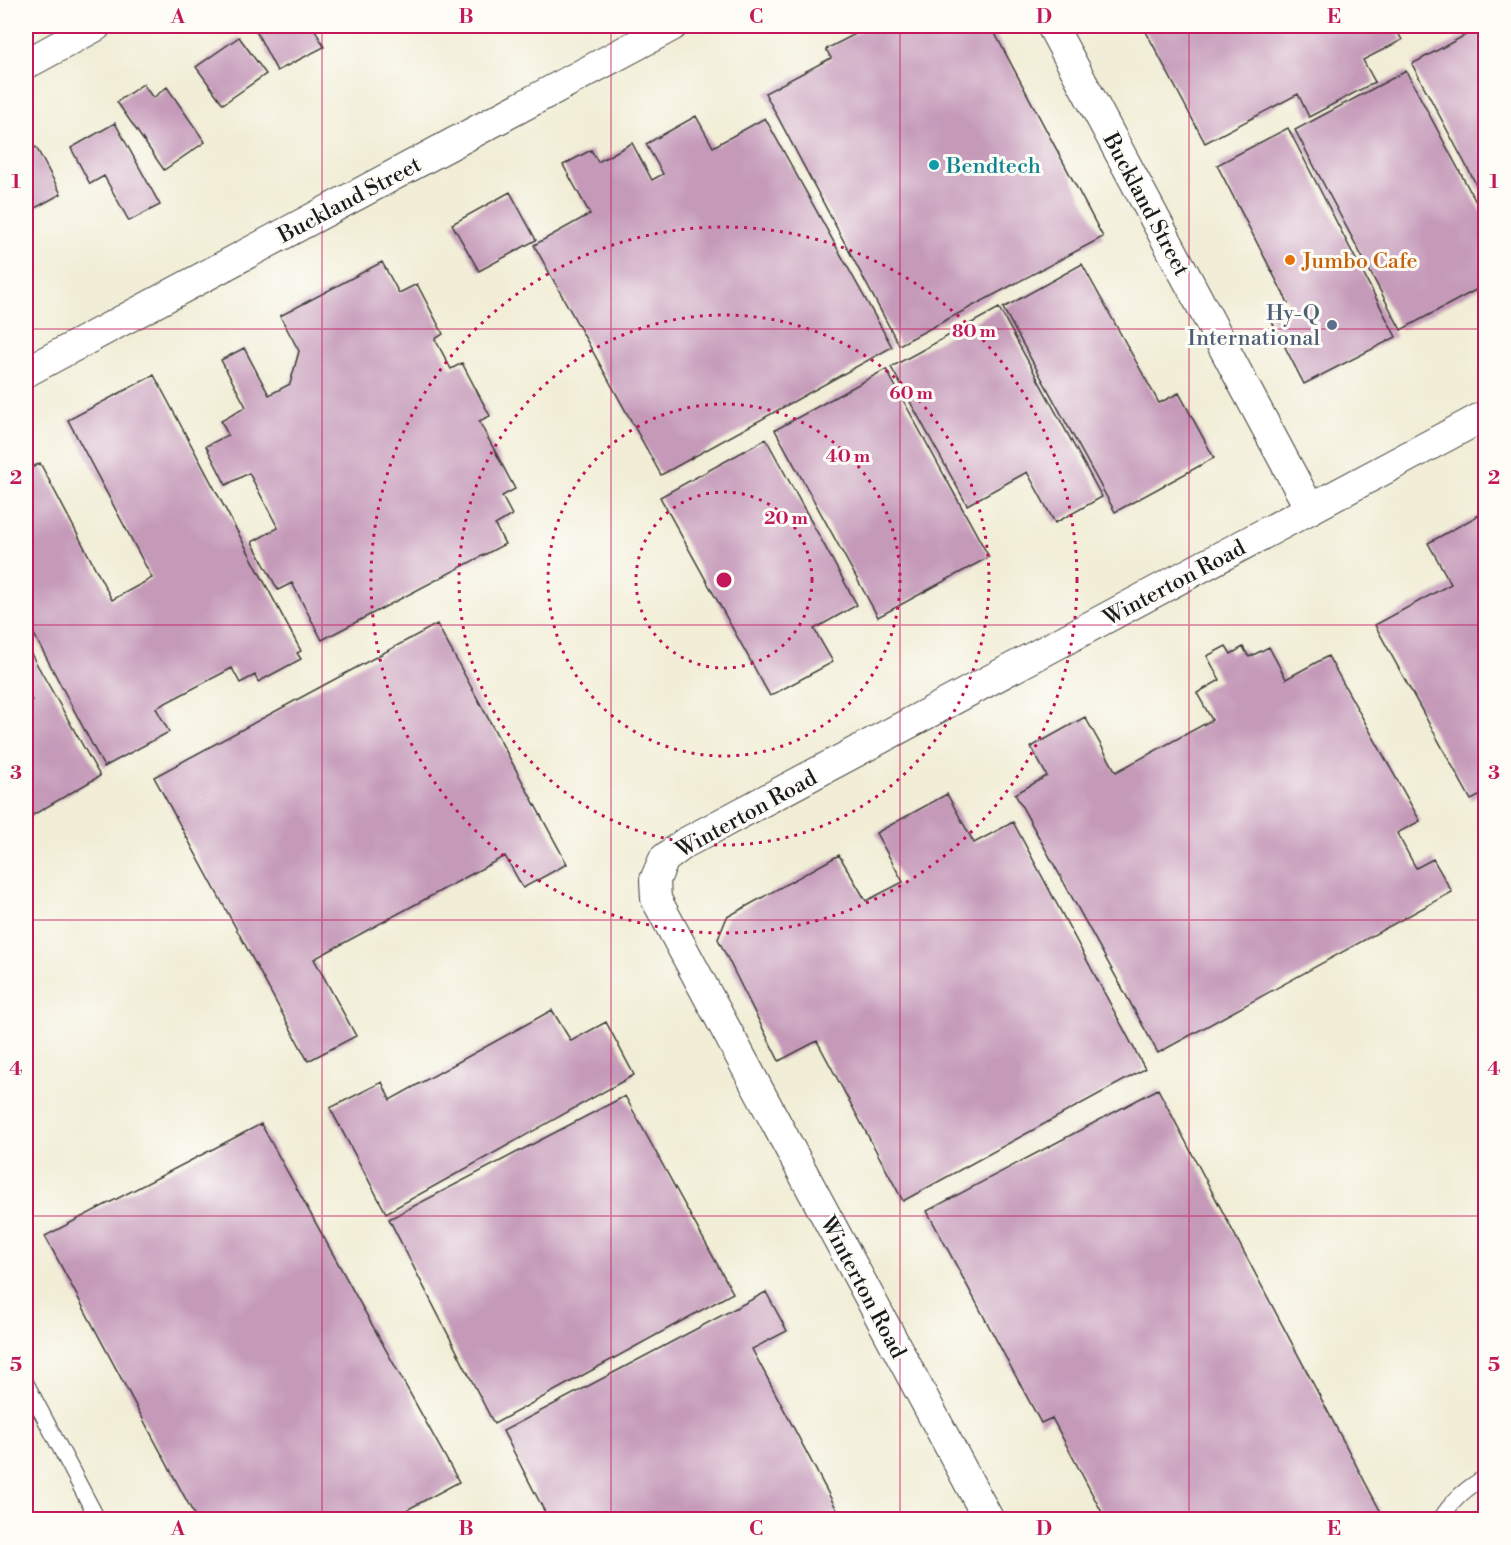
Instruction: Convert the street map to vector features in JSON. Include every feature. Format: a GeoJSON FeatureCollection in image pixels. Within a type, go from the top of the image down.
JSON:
{"type":"FeatureCollection","features":[{"type":"Feature","properties":{"kind":"street"},"geometry":{"type":"LineString","coordinates":[[26,63],[96,26]]}},
{"type":"Feature","properties":{"kind":"street","name":"Buckland Street"},"geometry":{"type":"LineString","coordinates":[[26,372],[672,26]]}},
{"type":"Feature","properties":{"kind":"street","name":"Buckland Street"},"geometry":{"type":"LineString","coordinates":[[1052,26],[1310,509]]}},
{"type":"Feature","properties":{"kind":"street","name":"Winterton Road"},"geometry":{"type":"LineString","coordinates":[[989,1520],[656,899],[655,880],[664,859],[685,843],[1485,415]]}},
{"type":"Feature","properties":{"kind":"lane"},"geometry":{"type":"LineString","coordinates":[[26,1383],[98,1520]]}},
{"type":"Feature","properties":{"kind":"lane"},"geometry":{"type":"LineString","coordinates":[[1440,1520],[1446,1509],[1473,1484],[1485,1477]]}},
{"type":"Feature","properties":{"kind":"building"},"geometry":{"type":"Polygon","coordinates":[[[262,26],[313,26],[324,47],[277,71],[255,29],[262,26]]]}},
{"type":"Feature","properties":{"kind":"building","name":"Bendtech"},"geometry":{"type":"Polygon","coordinates":[[[871,26],[991,26],[1103,237],[899,345],[765,93],[831,58],[826,49],[871,26]]]}},
{"type":"Feature","properties":{"kind":"building"},"geometry":{"type":"Polygon","coordinates":[[[1143,26],[1394,26],[1402,40],[1363,60],[1375,82],[1309,117],[1298,94],[1205,143],[1143,26]]]}},
{"type":"Feature","properties":{"kind":"building"},"geometry":{"type":"Polygon","coordinates":[[[1485,26],[1485,201],[1412,64],[1485,26]]]}},
{"type":"Feature","properties":{"kind":"building"},"geometry":{"type":"Polygon","coordinates":[[[239,37],[266,74],[223,104],[196,67],[239,37]]]}},
{"type":"Feature","properties":{"kind":"building"},"geometry":{"type":"Polygon","coordinates":[[[1406,71],[1485,219],[1485,285],[1401,330],[1295,130],[1406,71]]]}},
{"type":"Feature","properties":{"kind":"building"},"geometry":{"type":"Polygon","coordinates":[[[143,84],[153,98],[167,87],[205,142],[164,170],[117,102],[143,84]]]}},
{"type":"Feature","properties":{"kind":"building"},"geometry":{"type":"Polygon","coordinates":[[[696,116],[713,147],[765,118],[892,347],[661,475],[534,245],[590,214],[563,165],[591,150],[598,162],[632,143],[652,180],[663,174],[646,144],[696,116]]]}},
{"type":"Feature","properties":{"kind":"building"},"geometry":{"type":"Polygon","coordinates":[[[115,123],[160,205],[129,221],[104,176],[90,184],[71,148],[115,123]]]}},
{"type":"Feature","properties":{"kind":"building"},"geometry":{"type":"Polygon","coordinates":[[[1288,128],[1396,337],[1304,384],[1268,314],[1288,303],[1217,165],[1288,128]]]}},
{"type":"Feature","properties":{"kind":"building"},"geometry":{"type":"Polygon","coordinates":[[[36,147],[61,194],[26,213],[26,153],[36,147]]]}},
{"type":"Feature","properties":{"kind":"building"},"geometry":{"type":"Polygon","coordinates":[[[510,192],[536,240],[479,271],[452,224],[510,192]]]}},
{"type":"Feature","properties":{"kind":"building"},"geometry":{"type":"Polygon","coordinates":[[[382,262],[399,293],[417,284],[443,334],[435,339],[451,369],[462,363],[490,416],[479,421],[515,489],[502,496],[512,515],[495,525],[505,544],[322,640],[292,583],[278,590],[252,542],[278,528],[249,473],[226,485],[206,446],[228,435],[221,421],[246,407],[221,360],[244,348],[269,395],[290,384],[299,351],[280,316],[382,262]]]}},
{"type":"Feature","properties":{"kind":"building"},"geometry":{"type":"Polygon","coordinates":[[[1082,264],[1159,403],[1179,393],[1214,458],[1115,512],[1003,308],[1082,264]]]}},
{"type":"Feature","properties":{"kind":"building"},"geometry":{"type":"Polygon","coordinates":[[[999,308],[1102,497],[1055,523],[1027,472],[967,505],[891,367],[999,308]]]}},
{"type":"Feature","properties":{"kind":"building"},"geometry":{"type":"Polygon","coordinates":[[[886,369],[989,557],[878,617],[775,430],[886,369]]]}},
{"type":"Feature","properties":{"kind":"building"},"geometry":{"type":"Polygon","coordinates":[[[154,375],[301,651],[297,653],[301,659],[258,682],[255,675],[240,683],[232,668],[156,708],[169,732],[104,767],[26,619],[26,471],[40,463],[112,600],[152,578],[68,420],[154,375]]]}},
{"type":"Feature","properties":{"kind":"building"},"geometry":{"type":"Polygon","coordinates":[[[766,439],[857,605],[814,629],[833,662],[770,696],[660,497],[766,439]]]}},
{"type":"Feature","properties":{"kind":"building"},"geometry":{"type":"Polygon","coordinates":[[[1479,515],[1485,528],[1485,793],[1471,800],[1375,625],[1451,584],[1428,543],[1479,515]]]}},
{"type":"Feature","properties":{"kind":"building"},"geometry":{"type":"Polygon","coordinates":[[[437,624],[567,864],[523,888],[505,856],[314,959],[356,1036],[308,1061],[154,777],[437,624]]]}},
{"type":"Feature","properties":{"kind":"building"},"geometry":{"type":"Polygon","coordinates":[[[26,645],[100,776],[26,819],[26,704],[32,701],[26,689],[26,645]]]}},
{"type":"Feature","properties":{"kind":"building"},"geometry":{"type":"Polygon","coordinates":[[[1226,646],[1231,654],[1243,647],[1249,657],[1269,647],[1286,679],[1328,656],[1420,821],[1397,833],[1416,868],[1433,859],[1452,892],[1158,1053],[1015,794],[1047,776],[1031,747],[1085,717],[1116,772],[1212,720],[1197,693],[1220,680],[1207,656],[1226,646]]]}},
{"type":"Feature","properties":{"kind":"building"},"geometry":{"type":"Polygon","coordinates":[[[947,794],[974,843],[1013,822],[1145,1069],[903,1201],[817,1041],[779,1061],[718,939],[727,917],[839,855],[866,901],[903,882],[876,833],[947,794]]]}},
{"type":"Feature","properties":{"kind":"building"},"geometry":{"type":"Polygon","coordinates":[[[552,1010],[571,1041],[606,1022],[634,1075],[386,1213],[330,1108],[382,1082],[390,1100],[552,1010]]]}},
{"type":"Feature","properties":{"kind":"building"},"geometry":{"type":"Polygon","coordinates":[[[1158,1089],[1385,1520],[1145,1520],[1142,1514],[1132,1520],[1106,1520],[1052,1418],[1041,1423],[927,1211],[1158,1089]]]}},
{"type":"Feature","properties":{"kind":"building"},"geometry":{"type":"Polygon","coordinates":[[[625,1096],[733,1293],[494,1424],[389,1219],[625,1096]]]}},
{"type":"Feature","properties":{"kind":"building"},"geometry":{"type":"Polygon","coordinates":[[[261,1124],[459,1482],[388,1520],[197,1520],[45,1236],[261,1124]]]}},
{"type":"Feature","properties":{"kind":"building"},"geometry":{"type":"Polygon","coordinates":[[[766,1292],[787,1331],[752,1349],[838,1512],[824,1520],[549,1520],[503,1431],[766,1292]]]}},
{"type":"Feature","properties":{"kind":"place","name":"Bendtech"},"geometry":{"type":"Point","coordinates":[934,165]}},
{"type":"Feature","properties":{"kind":"place","name":"Jumbo Cafe"},"geometry":{"type":"Point","coordinates":[1290,260]}},
{"type":"Feature","properties":{"kind":"place","name":"Hy-Q International"},"geometry":{"type":"Point","coordinates":[1332,325]}}]}
